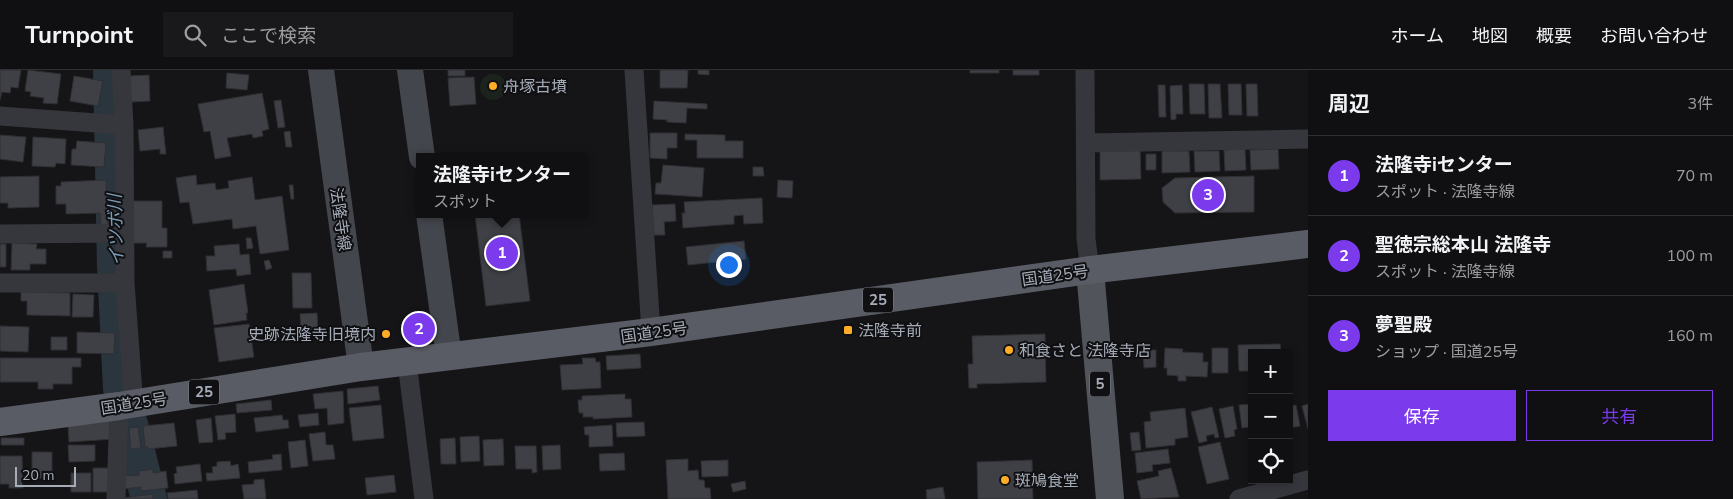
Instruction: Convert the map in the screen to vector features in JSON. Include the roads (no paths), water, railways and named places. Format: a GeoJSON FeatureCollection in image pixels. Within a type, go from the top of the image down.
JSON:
{"type":"FeatureCollection","features":[{"type":"Feature","properties":{"kind":"highway","name":"国道25号"},"geometry":{"type":"LineString","coordinates":[[0,422],[126,399],[361,367],[651,332],[1090,270],[1308,244]]}},
{"type":"Feature","properties":{"kind":"main road","name":"法隆寺線"},"geometry":{"type":"LineString","coordinates":[[321,70],[361,367]]}},
{"type":"Feature","properties":{"kind":"main road"},"geometry":{"type":"LineString","coordinates":[[410,70],[421,153]]}},
{"type":"Feature","properties":{"kind":"main road"},"geometry":{"type":"LineString","coordinates":[[430,218],[449,357]]}},
{"type":"Feature","properties":{"kind":"main road","name":"5"},"geometry":{"type":"LineString","coordinates":[[1090,270],[1110,499]]}},
{"type":"Feature","properties":{"kind":"street"},"geometry":{"type":"LineString","coordinates":[[116,499],[126,399],[119,283],[116,125],[121,70]]}},
{"type":"Feature","properties":{"kind":"street"},"geometry":{"type":"LineString","coordinates":[[634,70],[651,332]]}},
{"type":"Feature","properties":{"kind":"street"},"geometry":{"type":"LineString","coordinates":[[1085,70],[1086,239],[1090,270]]}},
{"type":"Feature","properties":{"kind":"street"},"geometry":{"type":"LineString","coordinates":[[0,116],[116,125]]}},
{"type":"Feature","properties":{"kind":"street"},"geometry":{"type":"LineString","coordinates":[[1086,143],[1308,139]]}},
{"type":"Feature","properties":{"kind":"street"},"geometry":{"type":"LineString","coordinates":[[0,234],[118,233]]}},
{"type":"Feature","properties":{"kind":"street"},"geometry":{"type":"LineString","coordinates":[[0,283],[119,283]]}},
{"type":"Feature","properties":{"kind":"street"},"geometry":{"type":"LineString","coordinates":[[407,362],[424,499]]}},
{"type":"Feature","properties":{"kind":"street"},"geometry":{"type":"LineString","coordinates":[[1239,499],[1308,480]]}},
{"type":"Feature","properties":{"kind":"waterway","name":"イツボ川"},"geometry":{"type":"LineString","coordinates":[[111,70],[115,266],[121,389]]}},
{"type":"Feature","properties":{"kind":"waterway","name":"イツボ川"},"geometry":{"type":"LineString","coordinates":[[130,424],[149,499]]}},
{"type":"Feature","properties":{"kind":"place","name":"舟塚古墳"},"geometry":{"type":"Point","coordinates":[493,86]}},
{"type":"Feature","properties":{"kind":"place","name":"夢聖殿"},"geometry":{"type":"Point","coordinates":[1208,195]}},
{"type":"Feature","properties":{"kind":"place","name":"法隆寺iセンター"},"geometry":{"type":"Point","coordinates":[502,253]}},
{"type":"Feature","properties":{"kind":"place","name":"聖徳宗総本山 法隆寺"},"geometry":{"type":"Point","coordinates":[419,329]}},
{"type":"Feature","properties":{"kind":"place","name":"法隆寺前"},"geometry":{"type":"Point","coordinates":[848,330]}},
{"type":"Feature","properties":{"kind":"place","name":"史跡法隆寺旧境内"},"geometry":{"type":"Point","coordinates":[386,334]}},
{"type":"Feature","properties":{"kind":"place","name":"和食さと 法隆寺店"},"geometry":{"type":"Point","coordinates":[1009,350]}},
{"type":"Feature","properties":{"kind":"place","name":"斑鳩食堂"},"geometry":{"type":"Point","coordinates":[1005,480]}}]}
